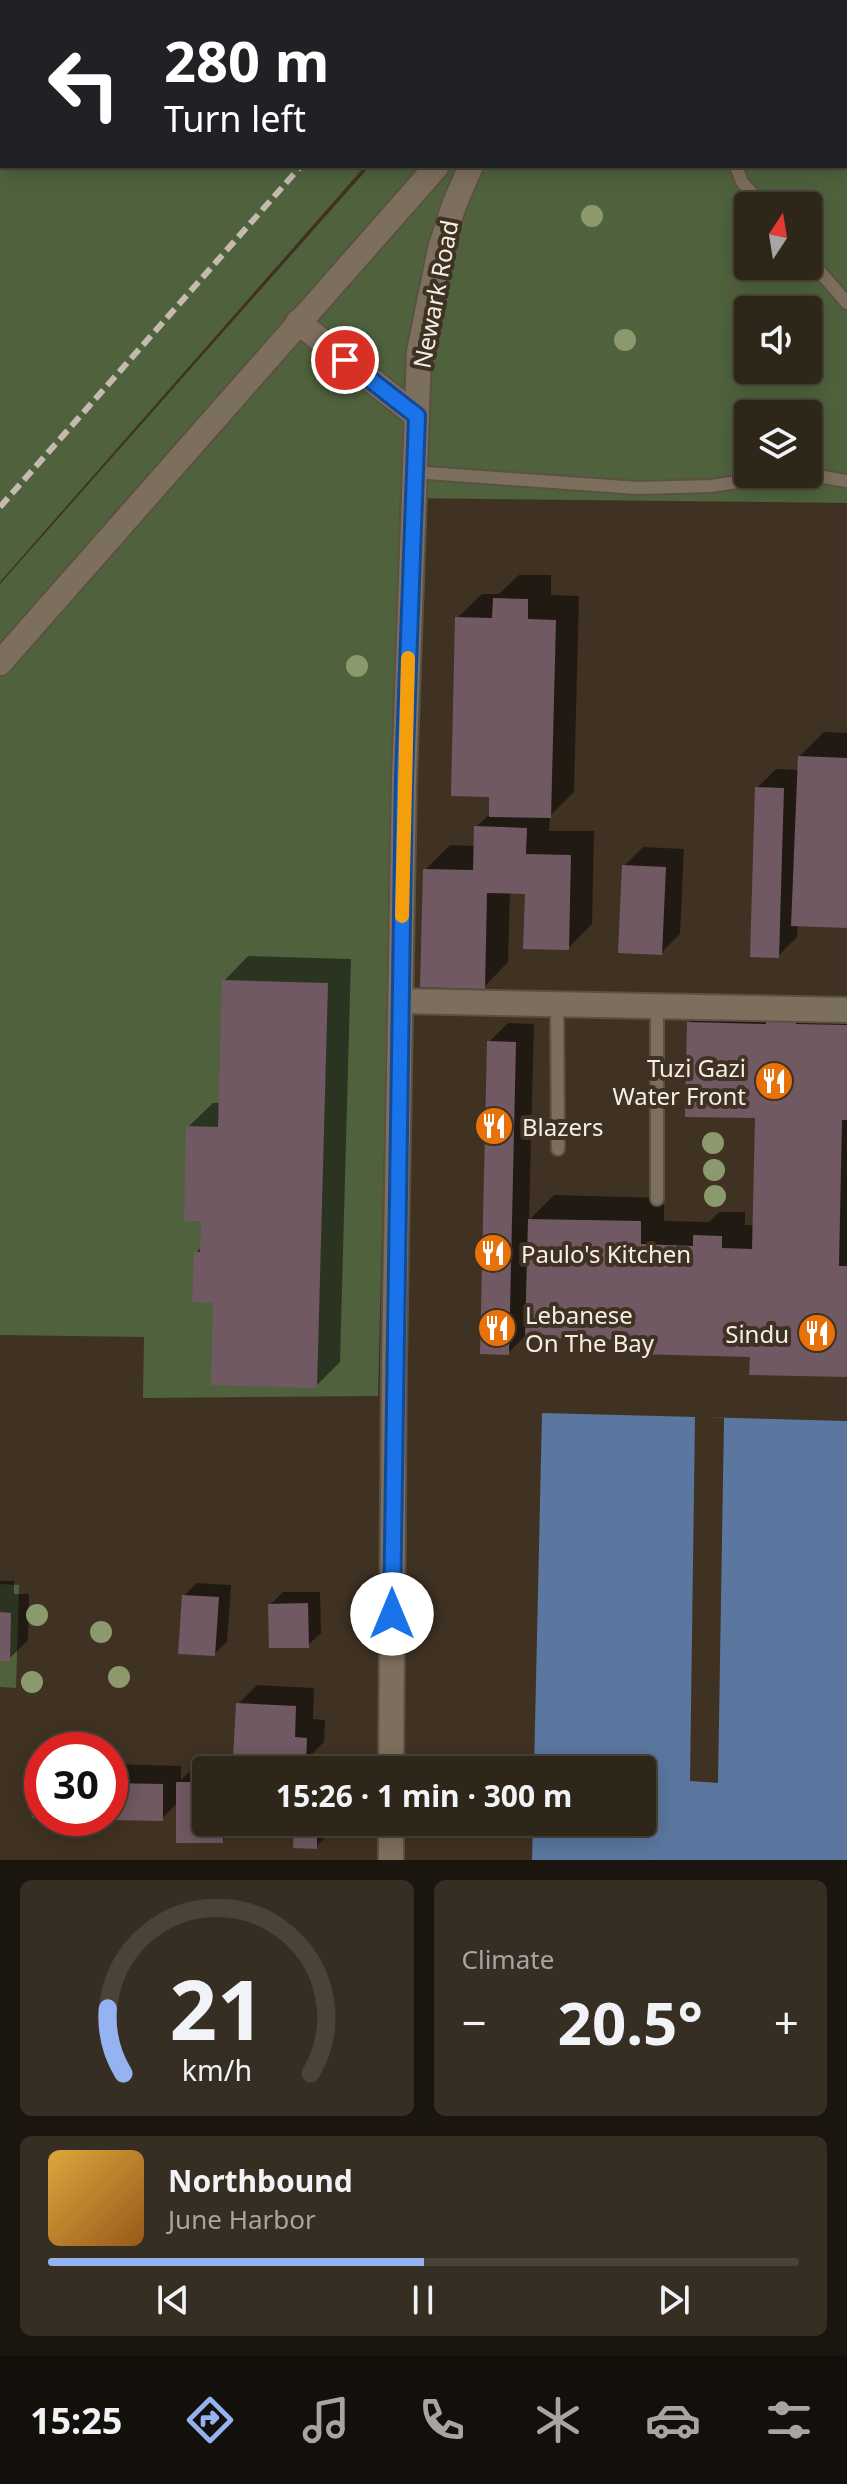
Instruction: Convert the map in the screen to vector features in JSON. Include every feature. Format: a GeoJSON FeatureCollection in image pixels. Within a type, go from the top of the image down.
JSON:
{"type":"FeatureCollection","features":[{"type":"Feature","properties":{"kind":"street"},"geometry":{"type":"LineString","coordinates":[[0,663],[435,168]]}},
{"type":"Feature","properties":{"kind":"street","name":"Newark Road"},"geometry":{"type":"LineString","coordinates":[[391,1756],[394,1348],[413,472],[419,352],[440,249],[470,168]]}},
{"type":"Feature","properties":{"kind":"street"},"geometry":{"type":"LineString","coordinates":[[298,322],[417,416]]}},
{"type":"Feature","properties":{"kind":"street"},"geometry":{"type":"LineString","coordinates":[[402,1001],[847,1010]]}},
{"type":"Feature","properties":{"kind":"street"},"geometry":{"type":"LineString","coordinates":[[391,1836],[391,1860]]}},
{"type":"Feature","properties":{"kind":"lane"},"geometry":{"type":"LineString","coordinates":[[737,168],[742,182],[751,192]]}},
{"type":"Feature","properties":{"kind":"lane"},"geometry":{"type":"LineString","coordinates":[[822,274],[847,303]]}},
{"type":"Feature","properties":{"kind":"lane"},"geometry":{"type":"LineString","coordinates":[[413,472],[638,488],[711,486],[782,475],[812,475],[847,481]]}},
{"type":"Feature","properties":{"kind":"lane"},"geometry":{"type":"LineString","coordinates":[[557,1004],[558,1149]]}},
{"type":"Feature","properties":{"kind":"lane"},"geometry":{"type":"LineString","coordinates":[[657,1005],[657,1199]]}},
{"type":"Feature","properties":{"kind":"green space"},"geometry":{"type":"Polygon","coordinates":[[[0,168],[363,168],[0,582],[0,168]]]}},
{"type":"Feature","properties":{"kind":"green space"},"geometry":{"type":"Polygon","coordinates":[[[368,168],[847,168],[847,503],[400,498],[378,1396],[143,1398],[144,1337],[0,1335],[0,584],[368,168]]]}},
{"type":"Feature","properties":{"kind":"green space"},"geometry":{"type":"Polygon","coordinates":[[[0,1584],[19,1585],[16,1688],[0,1687],[0,1584]]]}},
{"type":"Feature","properties":{"kind":"water"},"geometry":{"type":"Polygon","coordinates":[[[542,1413],[847,1421],[847,1860],[532,1860],[533,1836],[656,1836],[656,1756],[534,1756],[542,1413]]]}},
{"type":"Feature","properties":{"kind":"pier"},"geometry":{"type":"Polygon","coordinates":[[[695,1416],[724,1418],[718,1783],[690,1781],[695,1416]]]}},
{"type":"Feature","properties":{"kind":"building"},"geometry":{"type":"Polygon","coordinates":[[[493,598],[528,599],[528,619],[556,620],[551,818],[489,817],[489,797],[451,796],[455,617],[492,618],[493,598]]]}},
{"type":"Feature","properties":{"kind":"building"},"geometry":{"type":"Polygon","coordinates":[[[798,756],[847,758],[847,928],[791,926],[798,756]]]}},
{"type":"Feature","properties":{"kind":"building"},"geometry":{"type":"Polygon","coordinates":[[[755,787],[784,788],[779,958],[750,957],[755,787]]]}},
{"type":"Feature","properties":{"kind":"building"},"geometry":{"type":"Polygon","coordinates":[[[474,826],[527,828],[526,854],[571,855],[569,950],[523,949],[525,894],[487,893],[485,989],[420,987],[423,869],[473,870],[474,826]]]}},
{"type":"Feature","properties":{"kind":"building"},"geometry":{"type":"Polygon","coordinates":[[[622,865],[666,867],[662,955],[618,953],[622,865]]]}},
{"type":"Feature","properties":{"kind":"building"},"geometry":{"type":"Polygon","coordinates":[[[222,980],[328,983],[317,1388],[211,1385],[213,1303],[192,1302],[194,1252],[200,1252],[201,1221],[184,1221],[186,1126],[218,1127],[222,980]]]}},
{"type":"Feature","properties":{"kind":"building"},"geometry":{"type":"Polygon","coordinates":[[[765,1012],[795,1012],[796,1024],[847,1025],[847,1120],[842,1120],[839,1266],[847,1266],[847,1377],[749,1375],[750,1357],[638,1354],[639,1340],[525,1338],[528,1219],[641,1221],[641,1244],[693,1246],[693,1235],[722,1236],[722,1248],[752,1249],[755,1118],[685,1117],[687,1022],[766,1024],[765,1012]]]}},
{"type":"Feature","properties":{"kind":"building"},"geometry":{"type":"Polygon","coordinates":[[[487,1041],[516,1042],[509,1355],[480,1354],[487,1041]]]}},
{"type":"Feature","properties":{"kind":"building"},"geometry":{"type":"Polygon","coordinates":[[[182,1595],[219,1597],[215,1656],[178,1654],[182,1595]]]}},
{"type":"Feature","properties":{"kind":"building"},"geometry":{"type":"Polygon","coordinates":[[[308,1603],[309,1648],[269,1648],[268,1604],[308,1603]]]}},
{"type":"Feature","properties":{"kind":"building"},"geometry":{"type":"Polygon","coordinates":[[[0,1612],[11,1613],[10,1661],[0,1661],[0,1612]]]}},
{"type":"Feature","properties":{"kind":"building"},"geometry":{"type":"Polygon","coordinates":[[[236,1703],[296,1706],[295,1737],[307,1738],[306,1756],[233,1756],[236,1703]]]}},
{"type":"Feature","properties":{"kind":"building"},"geometry":{"type":"Polygon","coordinates":[[[176,1782],[192,1782],[192,1836],[223,1836],[223,1843],[176,1843],[176,1782]]]}},
{"type":"Feature","properties":{"kind":"building"},"geometry":{"type":"Polygon","coordinates":[[[128,1783],[163,1784],[163,1821],[128,1820],[128,1783]]]}},
{"type":"Feature","properties":{"kind":"building"},"geometry":{"type":"Polygon","coordinates":[[[293,1836],[317,1836],[317,1849],[293,1848],[293,1836]]]}},
{"type":"Feature","properties":{"kind":"railway"},"geometry":{"type":"LineString","coordinates":[[0,507],[299,168]]}},
{"type":"Feature","properties":{"kind":"slow traffic"},"geometry":{"type":"LineString","coordinates":[[402,916],[408,658]]}},
{"type":"Feature","properties":{"kind":"place","name":"Tuzi Gazi Water Front"},"geometry":{"type":"Point","coordinates":[774,1081]}},
{"type":"Feature","properties":{"kind":"place","name":"Blazers"},"geometry":{"type":"Point","coordinates":[494,1126]}},
{"type":"Feature","properties":{"kind":"place","name":"Paulo's Kitchen"},"geometry":{"type":"Point","coordinates":[493,1253]}},
{"type":"Feature","properties":{"kind":"place","name":"Lebanese On The Bay"},"geometry":{"type":"Point","coordinates":[497,1328]}},
{"type":"Feature","properties":{"kind":"place","name":"Sindu"},"geometry":{"type":"Point","coordinates":[817,1333]}},
{"type":"Feature","properties":{"kind":"route"},"geometry":{"type":"LineString","coordinates":[[345,360],[417,416],[404,778],[392,1614]]}}]}
